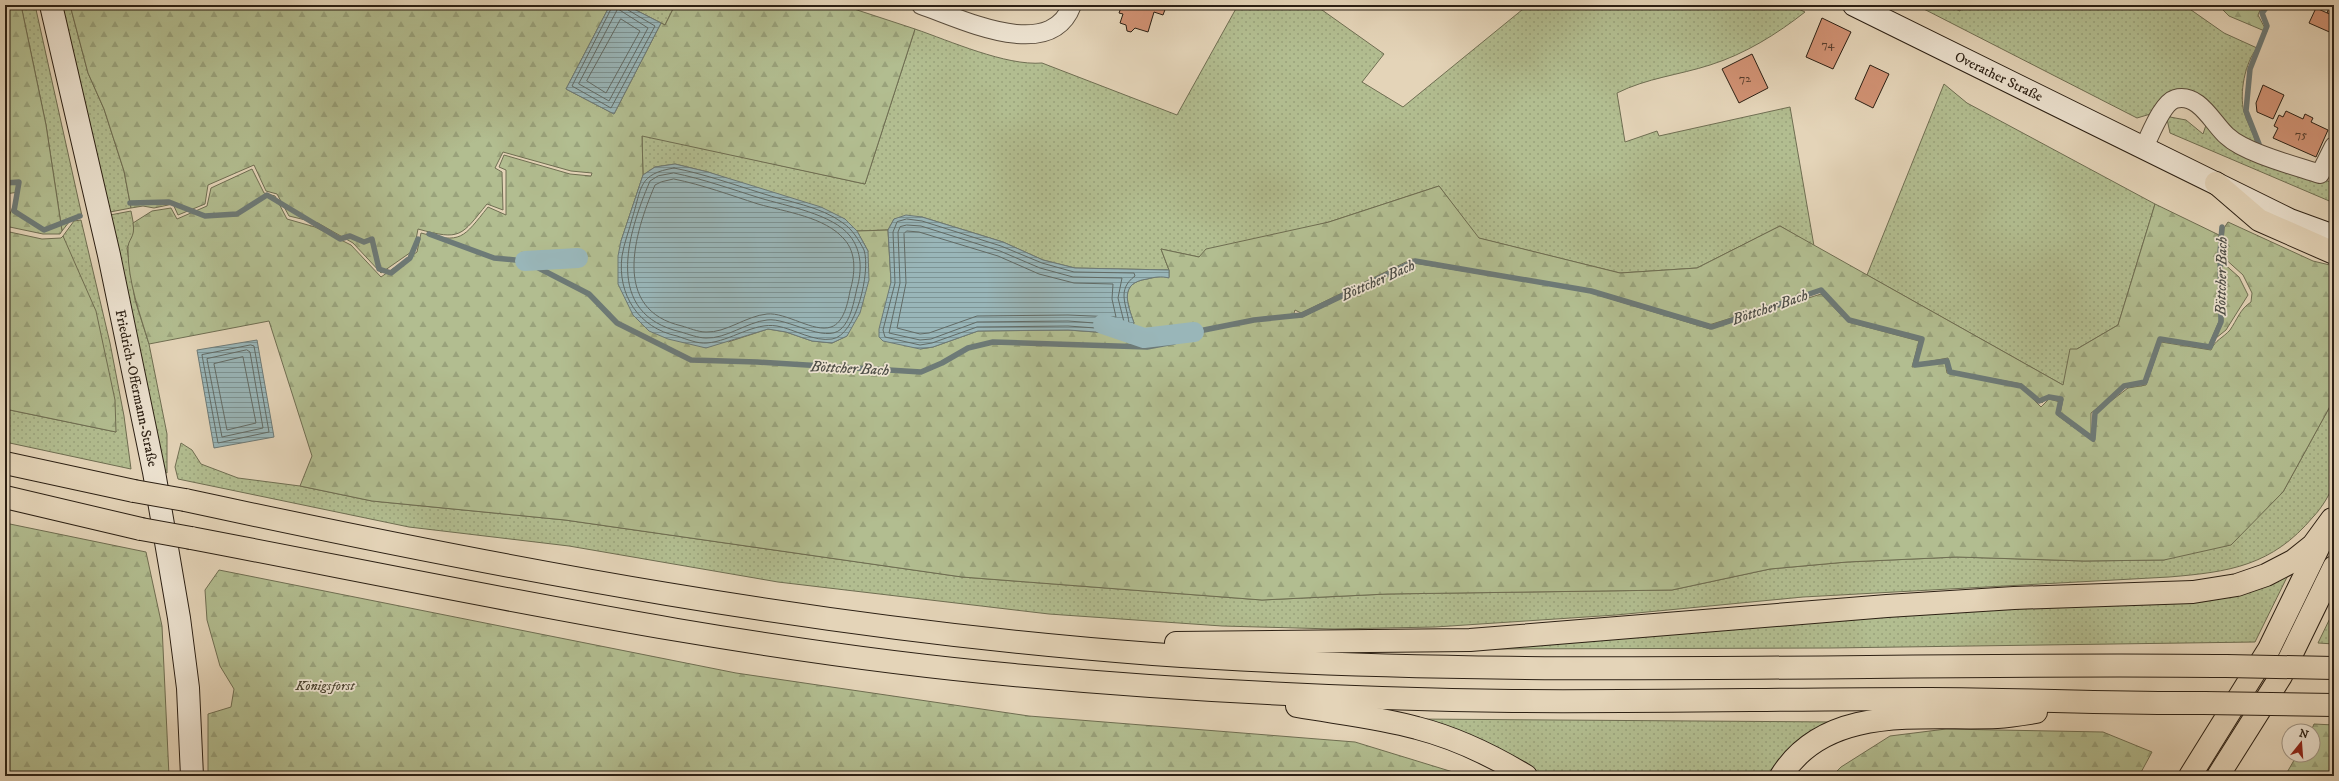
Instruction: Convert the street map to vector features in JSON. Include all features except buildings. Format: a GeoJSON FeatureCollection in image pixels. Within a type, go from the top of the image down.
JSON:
{"type":"FeatureCollection","features":[{"type":"Feature","properties":{"kind":"highway"},"geometry":{"type":"LineString","coordinates":[[2216,183],[2259,220],[2334,253]]}},
{"type":"Feature","properties":{"kind":"highway"},"geometry":{"type":"LineString","coordinates":[[5,463],[134,491],[185,500],[464,558],[657,594],[847,623],[1043,645],[1260,661],[1490,667],[2226,666],[2334,668]]}},
{"type":"Feature","properties":{"kind":"highway"},"geometry":{"type":"LineString","coordinates":[[5,496],[141,529],[619,620],[846,656],[1012,675],[1209,691],[1513,701],[1932,699],[2119,703],[2334,705]]}},
{"type":"Feature","properties":{"kind":"highway"},"geometry":{"type":"LineString","coordinates":[[1043,645],[1470,640],[1951,602],[2193,592],[2237,585],[2266,575],[2293,561],[2313,545],[2333,517]]}},
{"type":"Feature","properties":{"kind":"highway"},"geometry":{"type":"LineString","coordinates":[[2190,776],[2269,649],[2333,517]]}},
{"type":"Feature","properties":{"kind":"highway"},"geometry":{"type":"LineString","coordinates":[[2218,776],[2281,676],[2334,567]]}},
{"type":"Feature","properties":{"kind":"highway"},"geometry":{"type":"LineString","coordinates":[[1209,691],[1418,728],[1463,744],[1501,761],[1526,776]]}},
{"type":"Feature","properties":{"kind":"highway"},"geometry":{"type":"LineString","coordinates":[[1781,776],[1796,756],[1816,740],[1841,728],[1871,720],[1934,717],[1998,717],[2119,703]]}},
{"type":"Feature","properties":{"kind":"main road","name":"Friedrich-Offermann-Straße"},"geometry":{"type":"LineString","coordinates":[[51,5],[109,255],[156,479],[179,618],[187,680],[192,776]]}},
{"type":"Feature","properties":{"kind":"main road","name":"Overather Straße"},"geometry":{"type":"LineString","coordinates":[[1854,5],[2290,220],[2334,236]]}},
{"type":"Feature","properties":{"kind":"street"},"geometry":{"type":"LineString","coordinates":[[923,5],[966,22],[1001,32],[1022,34],[1044,33],[1060,22],[1072,5]]}},
{"type":"Feature","properties":{"kind":"street"},"geometry":{"type":"LineString","coordinates":[[2144,148],[2167,105],[2173,100],[2181,98],[2197,104],[2227,137],[2240,144],[2320,174],[2334,146]]}},
{"type":"Feature","properties":{"kind":"green space"},"geometry":{"type":"Polygon","coordinates":[[[5,5],[21,5],[46,125],[62,231],[60,234],[43,234],[5,226],[19,192],[5,194],[5,5]]]}},
{"type":"Feature","properties":{"kind":"green space"},"geometry":{"type":"Polygon","coordinates":[[[21,5],[35,5],[82,216],[73,217],[62,231],[46,125],[21,5]]]}},
{"type":"Feature","properties":{"kind":"green space"},"geometry":{"type":"Polygon","coordinates":[[[61,5],[70,5],[88,73],[104,109],[124,171],[131,208],[110,212],[61,5]]]}},
{"type":"Feature","properties":{"kind":"green space"},"geometry":{"type":"Polygon","coordinates":[[[70,5],[610,5],[566,89],[614,114],[661,23],[665,25],[675,5],[842,5],[915,29],[865,184],[642,136],[643,175],[621,241],[728,342],[768,329],[786,332],[812,341],[832,343],[847,336],[868,251],[857,231],[888,230],[891,282],[887,305],[920,349],[933,347],[978,331],[1068,330],[1124,334],[1128,333],[1134,323],[1129,308],[1127,295],[1132,285],[1138,281],[1169,277],[1169,270],[1161,249],[1199,257],[1206,249],[1329,222],[1439,186],[1479,238],[1620,273],[1697,268],[1780,226],[2063,385],[2070,349],[2077,349],[2118,325],[2155,204],[2219,235],[2220,319],[2208,347],[2159,339],[2143,383],[2125,386],[2091,413],[2091,437],[2060,414],[2063,399],[2048,395],[2042,403],[2022,384],[1950,371],[1948,358],[1915,364],[1922,339],[1849,319],[1821,290],[1709,325],[1587,289],[1412,259],[1301,313],[1295,310],[1294,313],[1302,317],[1414,263],[1585,291],[1710,329],[1821,294],[1848,322],[1919,341],[1912,367],[1945,362],[1947,373],[2021,387],[2041,407],[2049,399],[2060,402],[2057,415],[2094,442],[2094,414],[2128,388],[2146,385],[2161,342],[2211,350],[2217,341],[2230,330],[2241,311],[2251,302],[2252,293],[2243,275],[2222,256],[2224,228],[2228,222],[2313,261],[2334,266],[2334,399],[2283,492],[2231,545],[2164,560],[2084,561],[1957,557],[1847,562],[1770,569],[1672,590],[1387,594],[1262,600],[962,577],[565,520],[372,501],[300,486],[312,456],[269,321],[149,344],[135,298],[130,274],[128,246],[134,228],[133,223],[152,211],[171,208],[177,219],[207,206],[211,188],[252,169],[264,193],[275,196],[287,219],[315,227],[351,245],[381,277],[417,252],[421,233],[445,238],[454,238],[467,232],[488,207],[506,215],[506,170],[499,167],[504,155],[570,174],[591,176],[592,173],[571,171],[503,152],[495,168],[502,172],[503,210],[487,204],[465,229],[452,235],[443,235],[418,229],[414,250],[381,273],[353,243],[318,223],[289,216],[277,194],[266,191],[254,165],[208,185],[205,204],[178,215],[173,204],[154,208],[143,206],[131,208],[124,171],[104,109],[88,73],[70,5]]]}},
{"type":"Feature","properties":{"kind":"green space"},"geometry":{"type":"Polygon","coordinates":[[[626,5],[675,5],[665,25],[626,5]]]}},
{"type":"Feature","properties":{"kind":"green space"},"geometry":{"type":"Polygon","coordinates":[[[1238,5],[1315,5],[1384,54],[1362,82],[1403,107],[1528,5],[1790,5],[1805,12],[1760,43],[1736,55],[1710,65],[1651,80],[1617,93],[1625,142],[1657,131],[1659,136],[1790,107],[1814,246],[1780,226],[1697,268],[1620,273],[1478,238],[1439,186],[1329,222],[1199,257],[1161,249],[1169,270],[1075,268],[1043,260],[1003,242],[922,217],[894,219],[888,230],[857,231],[845,219],[708,172],[675,164],[655,167],[643,175],[642,135],[865,184],[915,29],[995,57],[1012,61],[1042,63],[1177,115],[1238,5]]]}},
{"type":"Feature","properties":{"kind":"green space"},"geometry":{"type":"Polygon","coordinates":[[[1916,5],[1947,5],[1960,11],[1962,5],[2184,5],[2224,33],[2257,48],[2246,70],[2242,96],[2244,112],[2256,144],[2239,137],[2201,99],[2137,118],[1916,5]]]}},
{"type":"Feature","properties":{"kind":"green space"},"geometry":{"type":"Polygon","coordinates":[[[2218,5],[2266,5],[2261,8],[2258,15],[2267,32],[2229,16],[2218,5]]]}},
{"type":"Feature","properties":{"kind":"green space"},"geometry":{"type":"Polygon","coordinates":[[[1944,84],[1967,103],[2155,204],[2118,325],[2077,349],[2063,385],[1867,275],[1944,84]]]}},
{"type":"Feature","properties":{"kind":"green space"},"geometry":{"type":"Polygon","coordinates":[[[2172,108],[2170,117],[2186,120],[2203,134],[2207,122],[2272,164],[2334,183],[2334,203],[2170,133],[2167,119],[2172,108]]]}},
{"type":"Feature","properties":{"kind":"green space"},"geometry":{"type":"Polygon","coordinates":[[[131,211],[135,232],[127,248],[135,300],[149,344],[167,434],[167,473],[161,471],[110,215],[131,211]]]}},
{"type":"Feature","properties":{"kind":"green space"},"geometry":{"type":"Polygon","coordinates":[[[81,220],[110,343],[124,416],[131,469],[5,442],[5,409],[116,432],[63,236],[74,221],[81,220]]]}},
{"type":"Feature","properties":{"kind":"green space"},"geometry":{"type":"Polygon","coordinates":[[[5,231],[42,239],[61,238],[63,236],[96,311],[115,400],[116,432],[5,409],[5,231]]]}},
{"type":"Feature","properties":{"kind":"green space"},"geometry":{"type":"Polygon","coordinates":[[[2222,262],[2239,277],[2248,295],[2226,330],[2216,338],[2223,321],[2222,262]]]}},
{"type":"Feature","properties":{"kind":"green space"},"geometry":{"type":"Polygon","coordinates":[[[2334,399],[2336,450],[2335,471],[2333,485],[2326,500],[2316,514],[2298,533],[2282,546],[2248,564],[2230,569],[2169,577],[1803,597],[1616,615],[1435,627],[1334,629],[1222,626],[1049,614],[778,582],[569,546],[409,527],[178,479],[175,467],[181,443],[192,450],[201,464],[238,478],[300,486],[372,501],[565,520],[962,577],[1262,600],[1387,594],[1672,590],[1770,569],[1847,562],[1957,557],[2084,561],[2164,560],[2263,512],[2283,492],[2334,399]]]}},
{"type":"Feature","properties":{"kind":"green space"},"geometry":{"type":"Polygon","coordinates":[[[5,523],[146,552],[162,626],[169,776],[5,776],[5,523]]]}},
{"type":"Feature","properties":{"kind":"green space"},"geometry":{"type":"Polygon","coordinates":[[[2292,567],[2255,642],[1830,648],[1489,649],[2069,600],[2292,567]]]}},
{"type":"Feature","properties":{"kind":"green space","name":"Königsforst"},"geometry":{"type":"Polygon","coordinates":[[[219,570],[736,673],[1029,716],[1355,742],[1466,776],[208,776],[208,714],[231,707],[234,689],[220,666],[207,620],[205,590],[219,570]]]}},
{"type":"Feature","properties":{"kind":"green space"},"geometry":{"type":"Polygon","coordinates":[[[2334,610],[2334,644],[2318,643],[2334,610]]]}},
{"type":"Feature","properties":{"kind":"green space"},"geometry":{"type":"Polygon","coordinates":[[[1415,719],[1835,722],[1772,776],[1544,776],[1534,770],[1415,719]]]}},
{"type":"Feature","properties":{"kind":"green space"},"geometry":{"type":"Polygon","coordinates":[[[2321,724],[2334,725],[2334,776],[2285,776],[2292,763],[2321,763],[2321,724]]]}},
{"type":"Feature","properties":{"kind":"green space"},"geometry":{"type":"Polygon","coordinates":[[[1946,729],[2103,732],[2152,752],[2139,776],[1832,776],[1841,767],[1890,736],[1946,729]]]}},
{"type":"Feature","properties":{"kind":"water"},"geometry":{"type":"Polygon","coordinates":[[[610,5],[626,5],[661,23],[614,114],[566,89],[610,5]]]}},
{"type":"Feature","properties":{"kind":"water"},"geometry":{"type":"Polygon","coordinates":[[[675,164],[708,172],[821,207],[845,219],[857,231],[868,251],[869,280],[860,313],[847,336],[832,343],[812,341],[786,332],[768,329],[706,348],[668,339],[649,331],[633,315],[618,284],[618,256],[621,241],[643,175],[655,167],[675,164]]]}},
{"type":"Feature","properties":{"kind":"water"},"geometry":{"type":"Polygon","coordinates":[[[906,215],[922,217],[1003,242],[1043,260],[1075,268],[1169,270],[1169,278],[1153,278],[1138,281],[1132,285],[1127,295],[1129,308],[1134,323],[1128,333],[1124,334],[1068,330],[978,331],[933,347],[920,349],[883,341],[879,337],[879,329],[891,282],[888,230],[894,219],[906,215]]]}},
{"type":"Feature","properties":{"kind":"water"},"geometry":{"type":"Polygon","coordinates":[[[257,340],[274,437],[214,448],[197,350],[257,340]]]}},
{"type":"Feature","properties":{"kind":"waterway","name":"Böttcher Bach"},"geometry":{"type":"LineString","coordinates":[[2259,144],[2246,111],[2250,69],[2267,26],[2262,13],[2268,5]]}},
{"type":"Feature","properties":{"kind":"waterway","name":"Böttcher Bach"},"geometry":{"type":"LineString","coordinates":[[5,183],[19,182],[14,211],[44,230],[80,216]]}},
{"type":"Feature","properties":{"kind":"waterway","name":"Böttcher Bach"},"geometry":{"type":"LineString","coordinates":[[130,203],[169,202],[205,216],[237,214],[267,195],[340,239],[350,236],[364,242],[372,239],[379,269],[391,273],[410,258],[418,239]]}},
{"type":"Feature","properties":{"kind":"waterway","name":"Böttcher Bach"},"geometry":{"type":"LineString","coordinates":[[429,234],[494,258],[525,261],[589,294],[617,323],[691,360],[757,362],[921,372],[942,363],[968,348],[993,342],[1147,347],[1174,342],[1194,332],[1254,320],[1302,315],[1415,261],[1591,291],[1712,327],[1821,290],[1849,320],[1922,339],[1915,365],[1947,361],[1950,372],[2021,386],[2039,401],[2049,397],[2061,399],[2058,413],[2093,439],[2095,413],[2124,386],[2145,382],[2160,339],[2210,347],[2221,322],[2220,253],[2222,227]]}},
{"type":"Feature","properties":{"kind":"waterway","name":"Böttcher Bach"},"geometry":{"type":"LineString","coordinates":[[525,261],[578,258]]}},
{"type":"Feature","properties":{"kind":"waterway","name":"Böttcher Bach"},"geometry":{"type":"LineString","coordinates":[[1103,324],[1144,338],[1194,332]]}}]}
